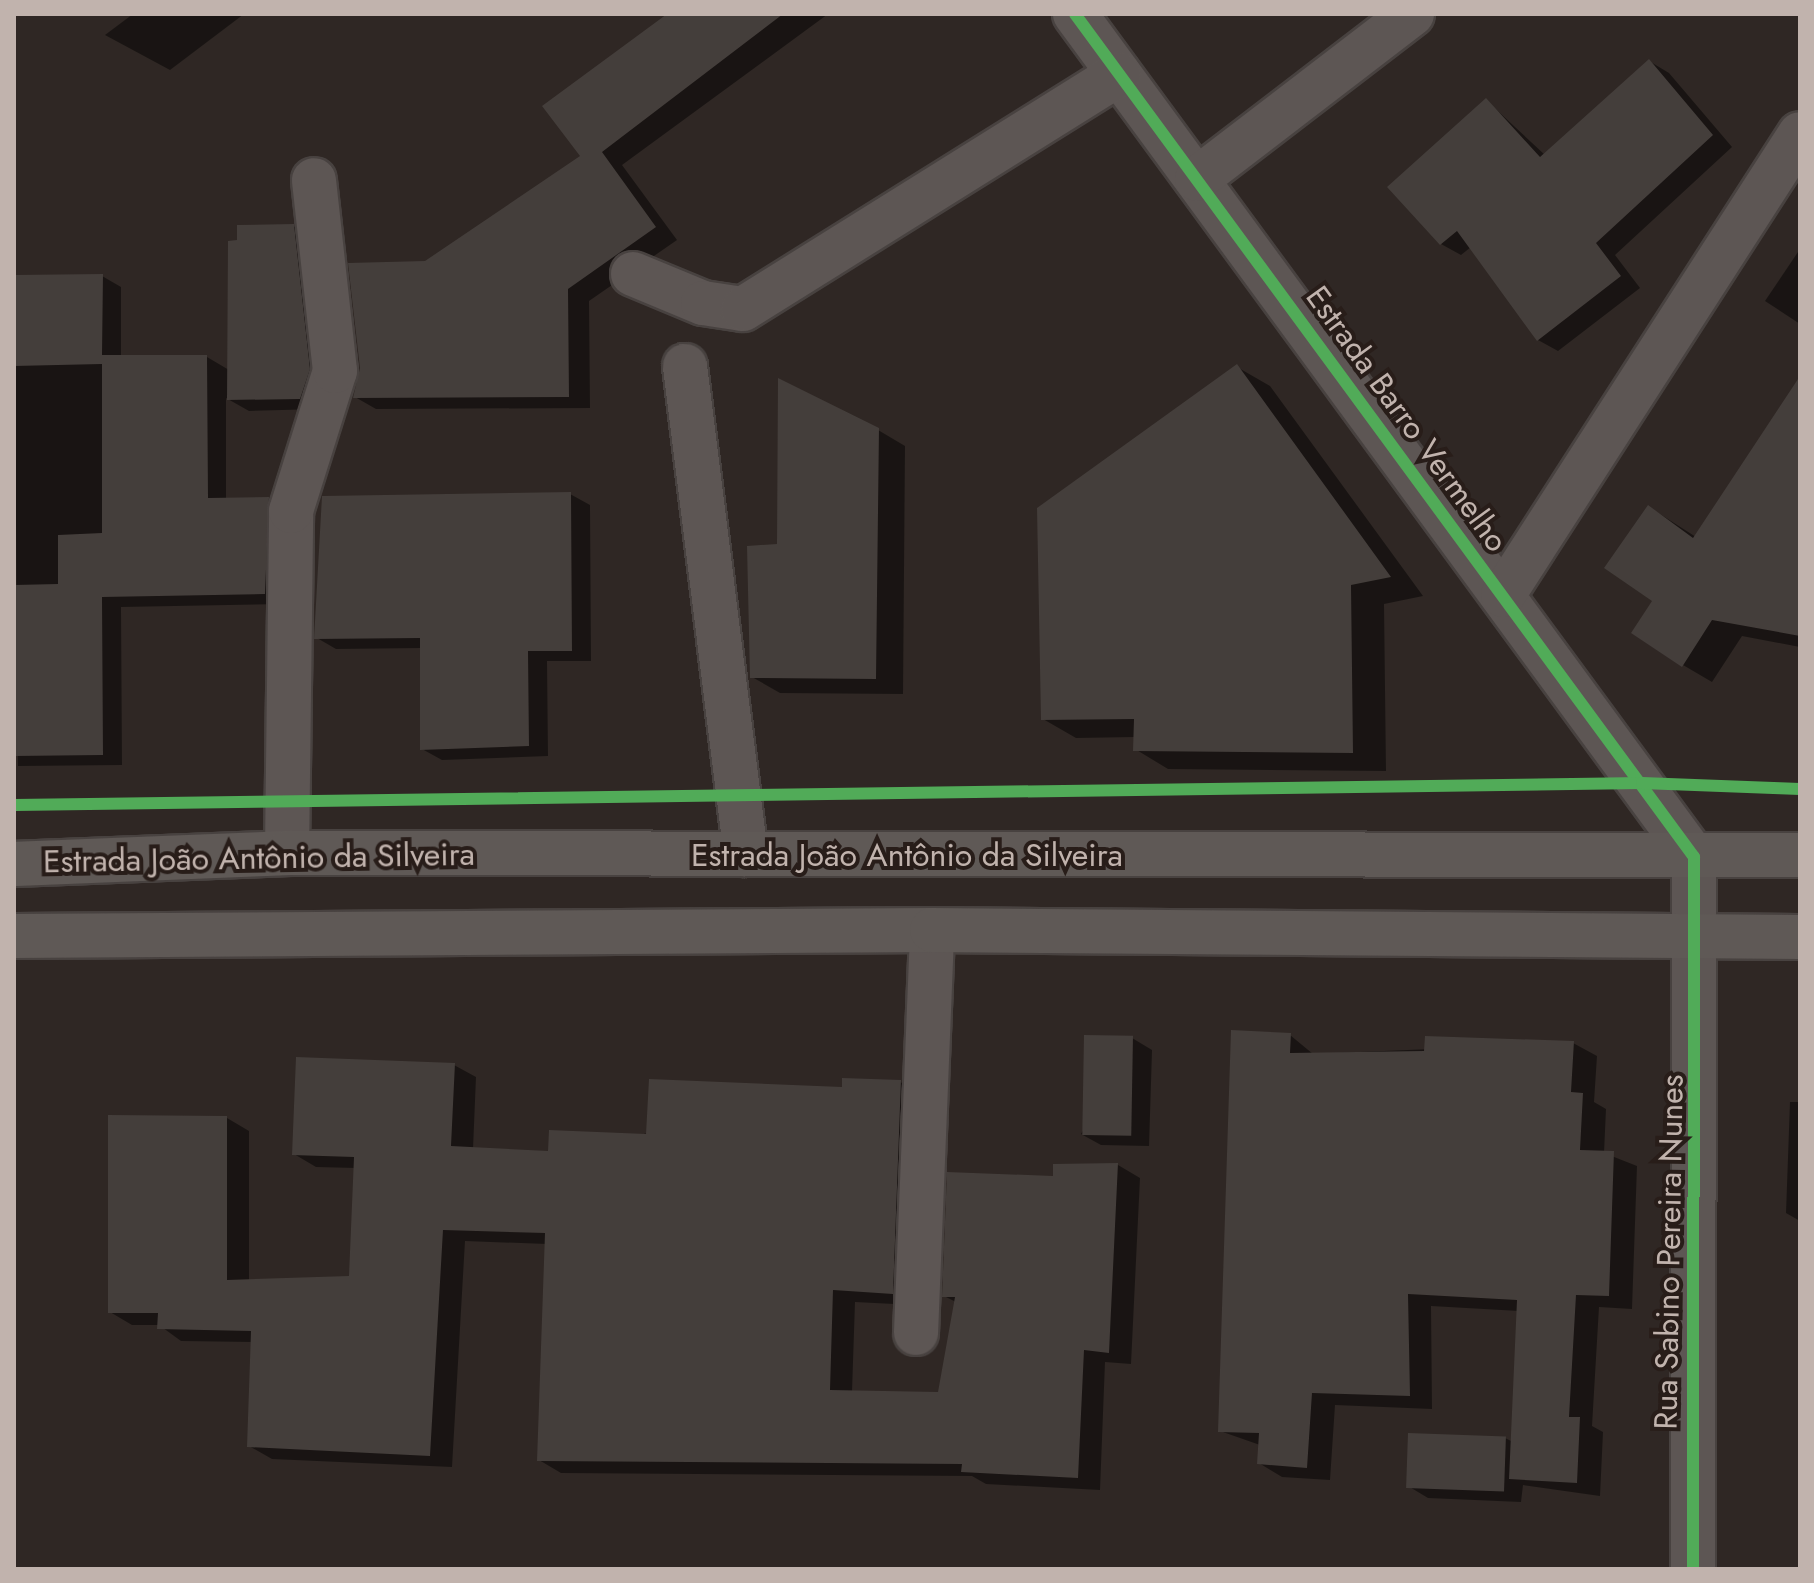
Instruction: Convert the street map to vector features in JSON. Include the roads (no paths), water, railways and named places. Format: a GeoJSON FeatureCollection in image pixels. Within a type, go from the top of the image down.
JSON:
{"type":"FeatureCollection","features":[{"type":"Feature","properties":{"kind":"main road","name":"Estrada João Antônio da Silveira"},"geometry":{"type":"LineString","coordinates":[[14,864],[287,853],[1800,855]]}},
{"type":"Feature","properties":{"kind":"main road"},"geometry":{"type":"LineString","coordinates":[[14,936],[932,930],[1800,937]]}},
{"type":"Feature","properties":{"kind":"street","name":"Estrada Barro Vermelho"},"geometry":{"type":"LineString","coordinates":[[1075,14],[1694,857]]}},
{"type":"Feature","properties":{"kind":"street"},"geometry":{"type":"LineString","coordinates":[[1197,179],[1412,14]]}},
{"type":"Feature","properties":{"kind":"street"},"geometry":{"type":"LineString","coordinates":[[633,274],[703,303],[743,309],[1119,74]]}},
{"type":"Feature","properties":{"kind":"street"},"geometry":{"type":"LineString","coordinates":[[1503,595],[1800,134]]}},
{"type":"Feature","properties":{"kind":"street"},"geometry":{"type":"LineString","coordinates":[[287,853],[291,511],[335,371],[314,180]]}},
{"type":"Feature","properties":{"kind":"street"},"geometry":{"type":"LineString","coordinates":[[685,366],[746,854]]}},
{"type":"Feature","properties":{"kind":"street","name":"Rua Sabino Pereira Nunes"},"geometry":{"type":"LineString","coordinates":[[1693,1569],[1699,936],[1694,857]]}},
{"type":"Feature","properties":{"kind":"street"},"geometry":{"type":"LineString","coordinates":[[916,1333],[932,930]]}}]}
